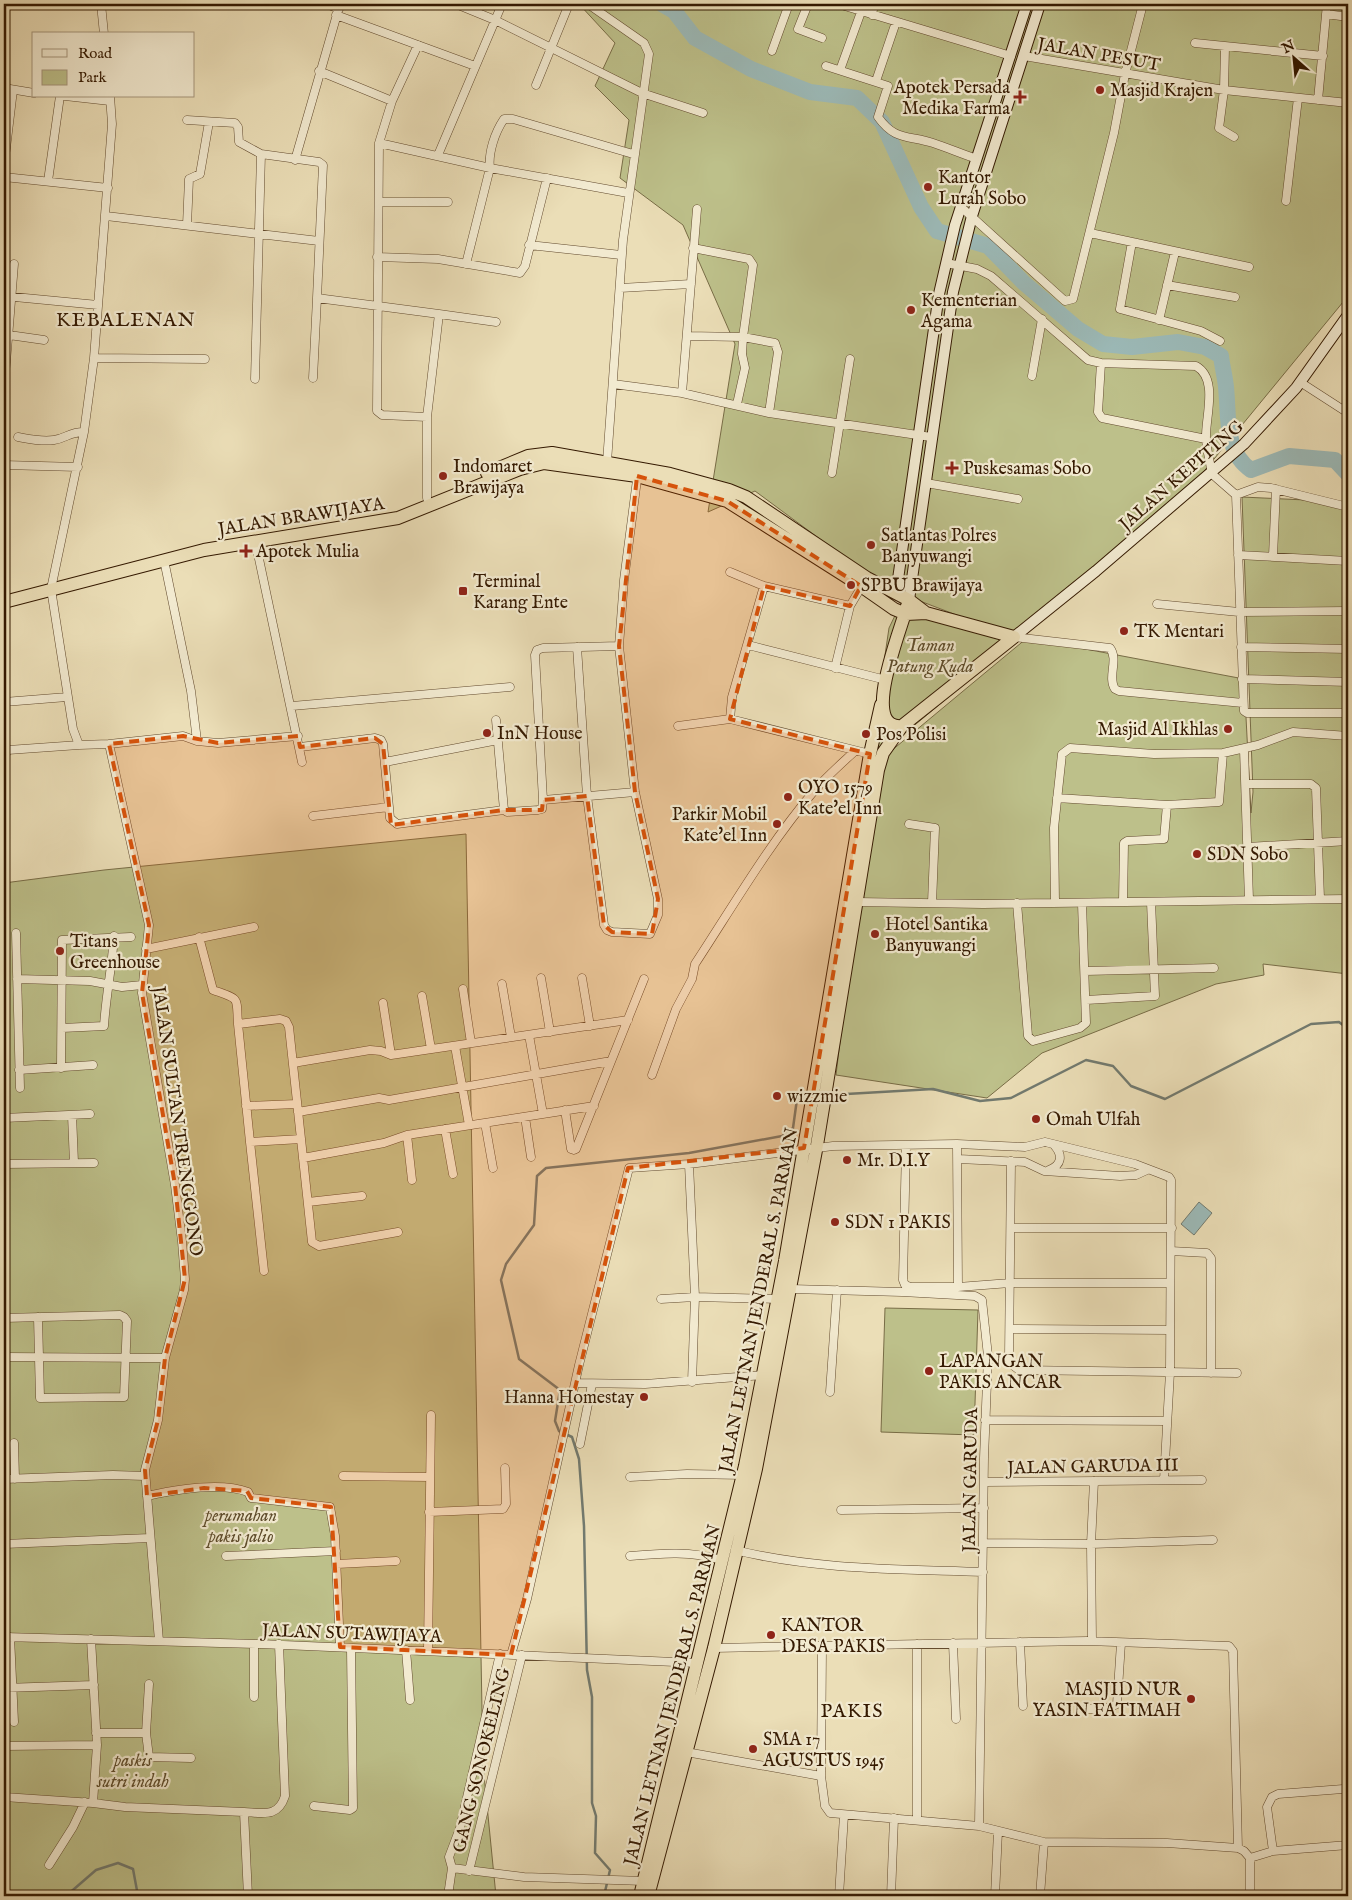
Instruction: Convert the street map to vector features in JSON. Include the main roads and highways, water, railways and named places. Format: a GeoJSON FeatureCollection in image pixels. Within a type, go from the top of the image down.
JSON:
{"type":"FeatureCollection","features":[{"type":"Feature","properties":{"kind":"highway","name":"JALAN BRAWIJAYA"},"geometry":{"type":"LineString","coordinates":[[4,602],[51,585],[237,536],[353,520],[396,510],[528,456],[552,454],[607,462],[728,501],[864,582],[900,612]]}},
{"type":"Feature","properties":{"kind":"highway","name":"JALAN BRAWIJAYA"},"geometry":{"type":"LineString","coordinates":[[4,594],[255,540],[346,528],[398,518],[532,465],[566,465],[638,472]]}},
{"type":"Feature","properties":{"kind":"highway","name":"JALAN BRAWIJAYA"},"geometry":{"type":"LineString","coordinates":[[864,582],[896,593],[926,613]]}},
{"type":"Feature","properties":{"kind":"highway"},"geometry":{"type":"LineString","coordinates":[[896,593],[900,612]]}},
{"type":"Feature","properties":{"kind":"highway"},"geometry":{"type":"LineString","coordinates":[[900,612],[909,600]]}},
{"type":"Feature","properties":{"kind":"highway"},"geometry":{"type":"LineString","coordinates":[[900,612],[926,613],[1014,637]]}},
{"type":"Feature","properties":{"kind":"highway","name":"JALAN LETNAN JENDERAL S. PARMAN"},"geometry":{"type":"LineString","coordinates":[[648,1896],[714,1648],[735,1550],[756,1469],[791,1290],[870,754],[900,612]]}},
{"type":"Feature","properties":{"kind":"highway","name":"JALAN LETNAN JENDERAL S. PARMAN"},"geometry":{"type":"LineString","coordinates":[[824,1063],[858,902],[878,770],[883,753],[902,726],[1014,637]]}},
{"type":"Feature","properties":{"kind":"highway"},"geometry":{"type":"LineString","coordinates":[[881,705],[888,723],[895,727],[902,726]]}},
{"type":"Feature","properties":{"kind":"highway","name":"JALAN LETNAN JENDERAL S. PARMAN"},"geometry":{"type":"LineString","coordinates":[[640,1896],[744,1475],[778,1299],[811,1147]]}},
{"type":"Feature","properties":{"kind":"main road"},"geometry":{"type":"LineString","coordinates":[[896,593],[939,294],[955,226],[1027,4]]}},
{"type":"Feature","properties":{"kind":"main road"},"geometry":{"type":"LineString","coordinates":[[909,600],[953,292],[968,228],[1040,4]]}},
{"type":"Feature","properties":{"kind":"main road","name":"JALAN KEPITING"},"geometry":{"type":"LineString","coordinates":[[1014,637],[1212,474],[1244,444],[1300,382],[1348,315]]}},
{"type":"Feature","properties":{"kind":"water"},"geometry":{"type":"Polygon","coordinates":[[[1199,1202],[1212,1213],[1194,1235],[1181,1224],[1199,1202]]]}},
{"type":"Feature","properties":{"kind":"waterway"},"geometry":{"type":"LineString","coordinates":[[662,4],[674,11],[695,38],[751,69],[810,92],[857,98],[882,122],[921,207],[937,231],[988,246],[1024,283],[1078,329],[1103,344],[1132,347],[1178,342],[1205,347],[1221,356],[1226,383],[1228,421],[1232,443],[1242,462],[1251,470],[1289,456],[1335,460],[1348,474]]}},
{"type":"Feature","properties":{"kind":"waterway"},"geometry":{"type":"LineString","coordinates":[[829,1095],[933,1089],[980,1101],[1011,1098],[1086,1060],[1113,1066],[1131,1086],[1165,1099],[1311,1024],[1339,1022],[1348,1029]]}},
{"type":"Feature","properties":{"kind":"waterway"},"geometry":{"type":"LineString","coordinates":[[604,1896],[610,1870],[595,1853],[596,1816],[592,1803],[592,1697],[587,1670],[584,1526],[579,1459],[572,1437],[559,1431],[555,1421],[560,1390],[519,1359],[501,1280],[506,1264],[534,1225],[537,1176],[546,1168],[689,1153],[782,1136],[793,1128],[797,1099],[808,1097]]}},
{"type":"Feature","properties":{"kind":"waterway"},"geometry":{"type":"LineString","coordinates":[[66,1896],[96,1870],[118,1863],[133,1869],[138,1896]]}},
{"type":"Feature","properties":{"kind":"waterway"},"geometry":{"type":"LineString","coordinates":[[349,1896],[367,1892],[378,1896]]}},
{"type":"Feature","properties":{"kind":"place","name":"Masjid Krajen"},"geometry":{"type":"Point","coordinates":[1100,90]}},
{"type":"Feature","properties":{"kind":"place","name":"Apotek Persada Medika Farma"},"geometry":{"type":"Point","coordinates":[1020,97]}},
{"type":"Feature","properties":{"kind":"place","name":"Kantor Lurah Sobo"},"geometry":{"type":"Point","coordinates":[928,187]}},
{"type":"Feature","properties":{"kind":"place","name":"Kementerian Agama"},"geometry":{"type":"Point","coordinates":[911,310]}},
{"type":"Feature","properties":{"kind":"place","name":"Puskesamas Sobo"},"geometry":{"type":"Point","coordinates":[952,468]}},
{"type":"Feature","properties":{"kind":"place","name":"Indomaret Brawijaya"},"geometry":{"type":"Point","coordinates":[443,476]}},
{"type":"Feature","properties":{"kind":"place","name":"Satlantas Polres Banyuwangi"},"geometry":{"type":"Point","coordinates":[871,545]}},
{"type":"Feature","properties":{"kind":"place","name":"Apotek Mulia"},"geometry":{"type":"Point","coordinates":[246,551]}},
{"type":"Feature","properties":{"kind":"place","name":"SPBU Brawijaya"},"geometry":{"type":"Point","coordinates":[851,585]}},
{"type":"Feature","properties":{"kind":"place","name":"Terminal Karang Ente"},"geometry":{"type":"Point","coordinates":[463,591]}},
{"type":"Feature","properties":{"kind":"place","name":"TK Mentari"},"geometry":{"type":"Point","coordinates":[1124,631]}},
{"type":"Feature","properties":{"kind":"place","name":"Masjid Al Ikhlas"},"geometry":{"type":"Point","coordinates":[1228,729]}},
{"type":"Feature","properties":{"kind":"place","name":"InN House"},"geometry":{"type":"Point","coordinates":[487,733]}},
{"type":"Feature","properties":{"kind":"place","name":"Pos Polisi"},"geometry":{"type":"Point","coordinates":[866,734]}},
{"type":"Feature","properties":{"kind":"place","name":"OYO 1579 Kate'el Inn"},"geometry":{"type":"Point","coordinates":[788,797]}},
{"type":"Feature","properties":{"kind":"place","name":"Parkir Mobil Kate'el Inn"},"geometry":{"type":"Point","coordinates":[777,824]}},
{"type":"Feature","properties":{"kind":"place","name":"SDN Sobo"},"geometry":{"type":"Point","coordinates":[1197,854]}},
{"type":"Feature","properties":{"kind":"place","name":"Hotel Santika Banyuwangi"},"geometry":{"type":"Point","coordinates":[875,934]}},
{"type":"Feature","properties":{"kind":"place","name":"Titans Greenhouse"},"geometry":{"type":"Point","coordinates":[60,951]}},
{"type":"Feature","properties":{"kind":"place","name":"wizzmie"},"geometry":{"type":"Point","coordinates":[777,1096]}},
{"type":"Feature","properties":{"kind":"place","name":"Omah Ulfah"},"geometry":{"type":"Point","coordinates":[1036,1119]}},
{"type":"Feature","properties":{"kind":"place","name":"Mr. D.I.Y"},"geometry":{"type":"Point","coordinates":[847,1160]}},
{"type":"Feature","properties":{"kind":"place","name":"SDN 1 PAKIS"},"geometry":{"type":"Point","coordinates":[835,1222]}},
{"type":"Feature","properties":{"kind":"place","name":"LAPANGAN PAKIS ANCAR"},"geometry":{"type":"Point","coordinates":[929,1371]}},
{"type":"Feature","properties":{"kind":"place","name":"Hanna Homestay"},"geometry":{"type":"Point","coordinates":[644,1397]}},
{"type":"Feature","properties":{"kind":"place","name":"KANTOR DESA PAKIS"},"geometry":{"type":"Point","coordinates":[771,1635]}},
{"type":"Feature","properties":{"kind":"place","name":"MASJID NUR YASIN FATIMAH"},"geometry":{"type":"Point","coordinates":[1191,1699]}},
{"type":"Feature","properties":{"kind":"place","name":"SMA 17 AGUSTUS 1945"},"geometry":{"type":"Point","coordinates":[753,1749]}},
{"type":"Feature","properties":{"kind":"district","name":"KEBALENAN"},"geometry":{"type":"Point","coordinates":[126,319]}},
{"type":"Feature","properties":{"kind":"district","name":"PAKIS"},"geometry":{"type":"Point","coordinates":[852,1710]}},
{"type":"Feature","properties":{"kind":"park label","name":"Taman Patung Kuda"},"geometry":{"type":"Point","coordinates":[930,655]}},
{"type":"Feature","properties":{"kind":"park label","name":"perumahan pakis jalio"},"geometry":{"type":"Point","coordinates":[241,1525]}},
{"type":"Feature","properties":{"kind":"park label","name":"paskis sutri indah"},"geometry":{"type":"Point","coordinates":[133,1770]}}]}
